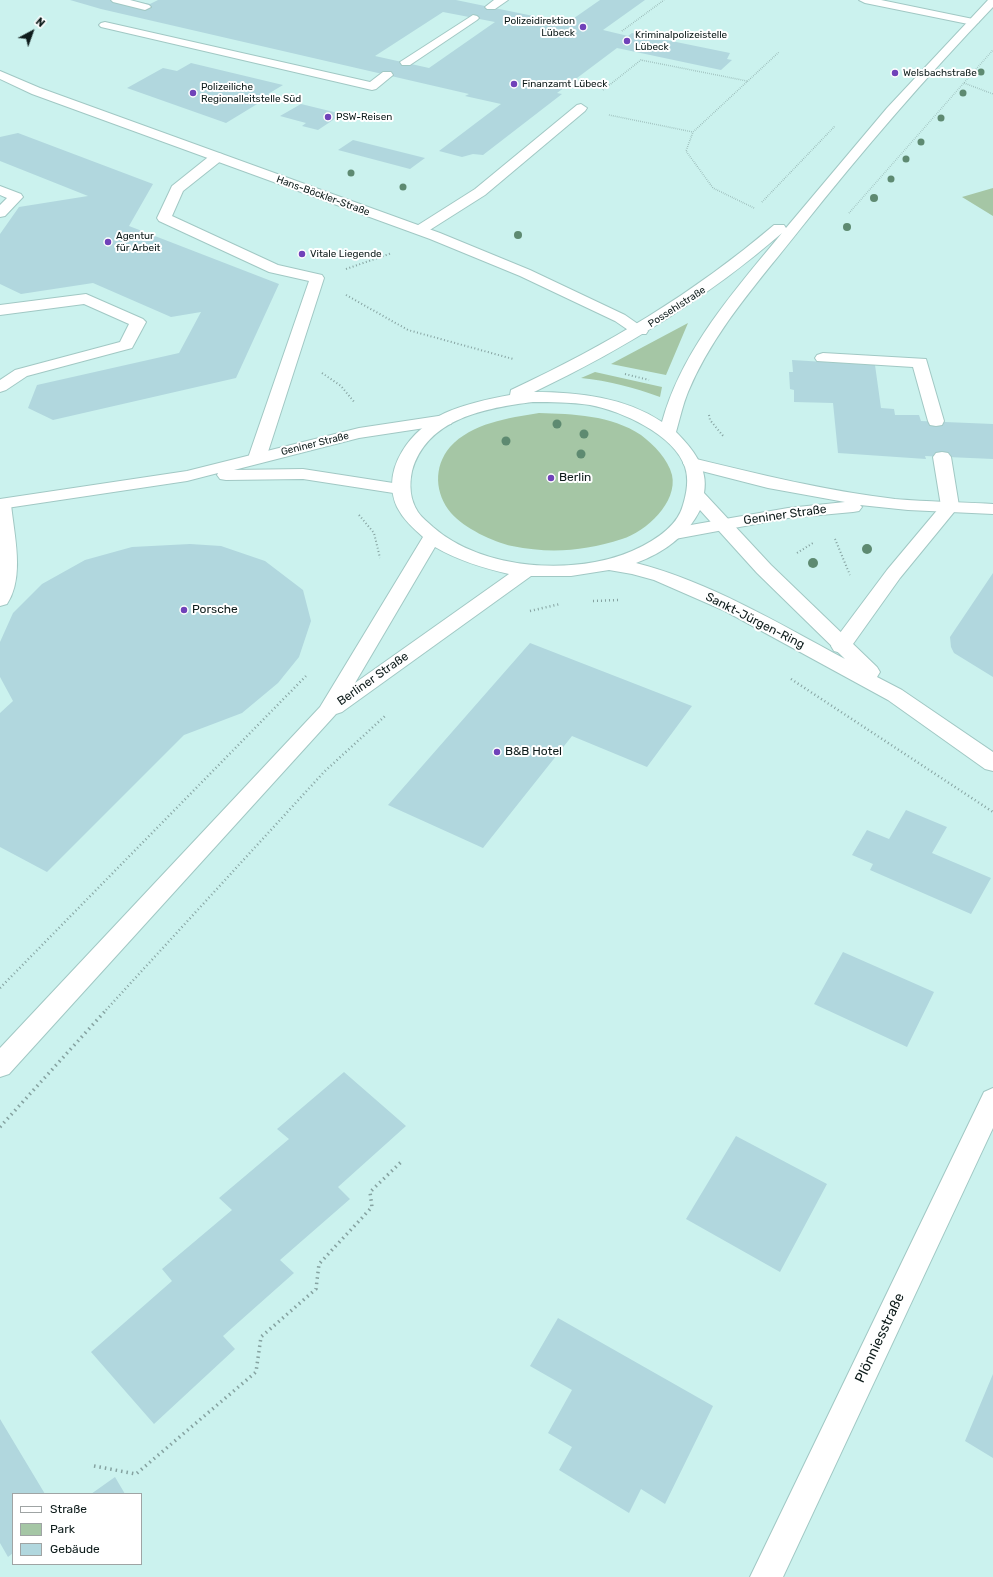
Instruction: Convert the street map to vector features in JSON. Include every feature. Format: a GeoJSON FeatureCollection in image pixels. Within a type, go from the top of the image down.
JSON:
{"type":"FeatureCollection","features":[{"type":"Feature","properties":{"kind":"main road"},"geometry":{"type":"LineString","coordinates":[[117,0],[145,7]]}},
{"type":"Feature","properties":{"kind":"main road"},"geometry":{"type":"LineString","coordinates":[[490,7],[502,0]]}},
{"type":"Feature","properties":{"kind":"main road"},"geometry":{"type":"LineString","coordinates":[[865,0],[973,22]]}},
{"type":"Feature","properties":{"kind":"main road","name":"Possehlstraße"},"geometry":{"type":"LineString","coordinates":[[667,433],[682,387],[724,315],[830,181],[917,80],[993,1]]}},
{"type":"Feature","properties":{"kind":"main road"},"geometry":{"type":"LineString","coordinates":[[406,62],[473,18]]}},
{"type":"Feature","properties":{"kind":"main road"},"geometry":{"type":"LineString","coordinates":[[105,26],[372,86],[387,75]]}},
{"type":"Feature","properties":{"kind":"main road","name":"Hans-Böckler-Straße"},"geometry":{"type":"LineString","coordinates":[[0,74],[36,91],[420,230],[525,273],[620,318],[640,330]]}},
{"type":"Feature","properties":{"kind":"main road"},"geometry":{"type":"LineString","coordinates":[[420,230],[480,192],[581,108]]}},
{"type":"Feature","properties":{"kind":"main road"},"geometry":{"type":"LineString","coordinates":[[217,157],[177,189],[164,218],[274,270],[317,278],[257,458]]}},
{"type":"Feature","properties":{"kind":"main road","name":"Possehlstraße"},"geometry":{"type":"LineString","coordinates":[[503,400],[579,364],[640,330],[720,278],[787,221],[830,181]]}},
{"type":"Feature","properties":{"kind":"main road"},"geometry":{"type":"LineString","coordinates":[[0,190],[16,197],[0,213]]}},
{"type":"Feature","properties":{"kind":"main road"},"geometry":{"type":"LineString","coordinates":[[0,310],[86,299],[138,322],[126,345],[21,373],[0,387]]}},
{"type":"Feature","properties":{"kind":"main road"},"geometry":{"type":"LineString","coordinates":[[823,358],[920,362],[936,421]]}},
{"type":"Feature","properties":{"kind":"main road"},"geometry":{"type":"LineString","coordinates":[[548,397],[593,401],[621,408],[640,416],[667,433],[682,447],[692,463],[697,479],[697,496],[689,515],[675,533],[657,546],[634,557],[608,565],[582,570],[527,570],[491,564],[458,552],[432,537],[416,522],[406,506],[400,489],[404,463],[419,439],[445,420],[472,408],[503,400],[548,397]]}},
{"type":"Feature","properties":{"kind":"main road","name":"Geniner Straße"},"geometry":{"type":"LineString","coordinates":[[1,504],[187,476],[359,434],[445,420]]}},
{"type":"Feature","properties":{"kind":"main road"},"geometry":{"type":"LineString","coordinates":[[841,646],[865,609],[929,529],[950,506],[942,456]]}},
{"type":"Feature","properties":{"kind":"main road","name":"Geniner Straße"},"geometry":{"type":"LineString","coordinates":[[692,463],[729,474],[790,487],[896,504]]}},
{"type":"Feature","properties":{"kind":"main road","name":"Geniner Straße"},"geometry":{"type":"LineString","coordinates":[[187,476],[303,474],[400,489]]}},
{"type":"Feature","properties":{"kind":"main road","name":"Sankt-Jürgen-Ring"},"geometry":{"type":"LineString","coordinates":[[697,496],[764,569],[841,646],[895,695]]}},
{"type":"Feature","properties":{"kind":"main road"},"geometry":{"type":"LineString","coordinates":[[0,600],[8,578],[1,504]]}},
{"type":"Feature","properties":{"kind":"main road","name":"Geniner Straße"},"geometry":{"type":"LineString","coordinates":[[675,533],[723,524],[823,509],[896,504],[993,509]]}},
{"type":"Feature","properties":{"kind":"main road","name":"Berliner Straße"},"geometry":{"type":"LineString","coordinates":[[327,712],[432,537]]}},
{"type":"Feature","properties":{"kind":"main road","name":"Sankt-Jürgen-Ring"},"geometry":{"type":"LineString","coordinates":[[608,565],[633,568],[661,576],[705,594],[895,695],[993,763]]}},
{"type":"Feature","properties":{"kind":"main road","name":"Berliner Straße"},"geometry":{"type":"LineString","coordinates":[[327,712],[527,570]]}},
{"type":"Feature","properties":{"kind":"main road"},"geometry":{"type":"LineString","coordinates":[[0,1066],[327,712]]}},
{"type":"Feature","properties":{"kind":"main road","name":"Plönniesstraße"},"geometry":{"type":"LineString","coordinates":[[766,1577],[993,1100]]}},
{"type":"Feature","properties":{"kind":"path"},"geometry":{"type":"LineString","coordinates":[[622,31],[664,0]]}},
{"type":"Feature","properties":{"kind":"path"},"geometry":{"type":"LineString","coordinates":[[779,52],[693,132],[686,151],[713,188],[755,209],[787,221]]}},
{"type":"Feature","properties":{"kind":"path"},"geometry":{"type":"LineString","coordinates":[[581,108],[640,60],[748,81]]}},
{"type":"Feature","properties":{"kind":"path"},"geometry":{"type":"LineString","coordinates":[[581,108],[693,132]]}},
{"type":"Feature","properties":{"kind":"path"},"geometry":{"type":"LineString","coordinates":[[755,209],[836,124]]}},
{"type":"Feature","properties":{"kind":"path"},"geometry":{"type":"LineString","coordinates":[[317,278],[372,261],[435,236]]}},
{"type":"Feature","properties":{"kind":"path"},"geometry":{"type":"LineString","coordinates":[[317,278],[408,330],[513,359]]}},
{"type":"Feature","properties":{"kind":"path"},"geometry":{"type":"LineString","coordinates":[[290,357],[314,368],[341,386],[359,407]]}},
{"type":"Feature","properties":{"kind":"path"},"geometry":{"type":"LineString","coordinates":[[356,512],[370,525],[379,543],[378,555],[382,560]]}},
{"type":"Feature","properties":{"kind":"path"},"geometry":{"type":"LineString","coordinates":[[792,556],[819,540]]}},
{"type":"Feature","properties":{"kind":"path"},"geometry":{"type":"LineString","coordinates":[[586,601],[624,600]]}},
{"type":"Feature","properties":{"kind":"path"},"geometry":{"type":"LineString","coordinates":[[527,612],[564,604]]}},
{"type":"Feature","properties":{"kind":"path"},"geometry":{"type":"LineString","coordinates":[[0,988],[309,672]]}},
{"type":"Feature","properties":{"kind":"path"},"geometry":{"type":"LineString","coordinates":[[786,676],[993,812]]}},
{"type":"Feature","properties":{"kind":"path"},"geometry":{"type":"LineString","coordinates":[[0,1127],[324,772],[388,713]]}},
{"type":"Feature","properties":{"kind":"path"},"geometry":{"type":"LineString","coordinates":[[94,1466],[136,1474],[256,1372],[260,1337],[316,1289],[319,1264],[372,1207],[370,1192],[401,1162]]}},
{"type":"Feature","properties":{"kind":"green space"},"geometry":{"type":"Polygon","coordinates":[[[993,188],[993,216],[962,197],[993,188]]]}},
{"type":"Feature","properties":{"kind":"green space"},"geometry":{"type":"Polygon","coordinates":[[[688,323],[666,375],[611,364],[688,323]]]}},
{"type":"Feature","properties":{"kind":"green space"},"geometry":{"type":"Polygon","coordinates":[[[595,372],[662,387],[660,397],[621,385],[581,378],[595,372]]]}},
{"type":"Feature","properties":{"kind":"green space"},"geometry":{"type":"Polygon","coordinates":[[[539,413],[578,415],[605,420],[629,428],[646,439],[667,463],[672,475],[673,485],[665,505],[650,523],[631,535],[608,543],[581,549],[540,550],[504,544],[479,534],[457,519],[446,506],[439,489],[438,480],[441,463],[450,447],[469,432],[480,427],[515,417],[539,413]]]}},
{"type":"Feature","properties":{"kind":"building"},"geometry":{"type":"Polygon","coordinates":[[[70,0],[130,0],[150,4],[158,0],[456,0],[567,23],[600,0],[645,0],[603,30],[628,36],[632,33],[730,53],[727,59],[732,60],[721,70],[617,48],[557,93],[562,94],[483,155],[473,154],[462,157],[439,151],[501,104],[465,96],[469,94],[101,9],[70,0]],[[443,12],[375,56],[429,68],[495,22],[443,12]]]}},
{"type":"Feature","properties":{"kind":"building"},"geometry":{"type":"Polygon","coordinates":[[[191,63],[283,85],[268,94],[272,95],[226,123],[127,88],[163,68],[177,71],[191,63]]]}},
{"type":"Feature","properties":{"kind":"building"},"geometry":{"type":"Polygon","coordinates":[[[301,104],[342,114],[318,130],[302,126],[306,123],[280,116],[301,104]]]}},
{"type":"Feature","properties":{"kind":"building"},"geometry":{"type":"Polygon","coordinates":[[[18,133],[153,184],[129,226],[279,284],[236,378],[53,420],[28,408],[37,385],[179,353],[201,312],[171,317],[93,283],[21,294],[0,284],[0,234],[19,207],[88,196],[0,161],[0,137],[18,133]]]}},
{"type":"Feature","properties":{"kind":"building"},"geometry":{"type":"Polygon","coordinates":[[[353,140],[425,158],[410,169],[338,150],[353,140]]]}},
{"type":"Feature","properties":{"kind":"building"},"geometry":{"type":"Polygon","coordinates":[[[792,360],[875,365],[881,408],[894,409],[895,415],[919,415],[921,421],[993,424],[993,459],[925,456],[926,459],[838,453],[833,403],[794,402],[794,390],[790,389],[789,372],[793,372],[792,360]]]}},
{"type":"Feature","properties":{"kind":"building"},"geometry":{"type":"Polygon","coordinates":[[[190,544],[221,546],[265,561],[303,590],[311,621],[299,657],[278,683],[242,713],[184,735],[47,872],[0,847],[0,713],[13,701],[0,677],[0,642],[13,613],[42,584],[85,560],[132,547],[190,544]]]}},
{"type":"Feature","properties":{"kind":"building"},"geometry":{"type":"Polygon","coordinates":[[[993,573],[993,677],[954,653],[951,647],[950,637],[993,573]]]}},
{"type":"Feature","properties":{"kind":"building","name":"B&B Hotel"},"geometry":{"type":"Polygon","coordinates":[[[530,643],[692,706],[647,767],[572,736],[483,848],[388,805],[530,643]]]}},
{"type":"Feature","properties":{"kind":"building"},"geometry":{"type":"Polygon","coordinates":[[[906,810],[947,827],[932,853],[991,878],[971,914],[870,870],[873,864],[852,855],[867,830],[889,839],[906,810]]]}},
{"type":"Feature","properties":{"kind":"building"},"geometry":{"type":"Polygon","coordinates":[[[843,952],[934,992],[907,1047],[814,1004],[843,952]]]}},
{"type":"Feature","properties":{"kind":"building"},"geometry":{"type":"Polygon","coordinates":[[[344,1072],[406,1126],[338,1187],[350,1199],[280,1260],[294,1273],[223,1336],[235,1349],[154,1424],[91,1352],[172,1281],[162,1269],[232,1210],[219,1198],[289,1139],[277,1129],[344,1072]]]}},
{"type":"Feature","properties":{"kind":"building"},"geometry":{"type":"Polygon","coordinates":[[[736,1136],[827,1184],[780,1272],[686,1219],[736,1136]]]}},
{"type":"Feature","properties":{"kind":"building"},"geometry":{"type":"Polygon","coordinates":[[[558,1318],[713,1406],[665,1504],[641,1489],[629,1513],[559,1470],[572,1447],[548,1433],[572,1390],[530,1366],[558,1318]]]}},
{"type":"Feature","properties":{"kind":"building"},"geometry":{"type":"Polygon","coordinates":[[[993,1374],[993,1458],[965,1441],[993,1374]]]}},
{"type":"Feature","properties":{"kind":"building"},"geometry":{"type":"Polygon","coordinates":[[[0,1419],[44,1493],[12,1493],[12,1554],[8,1557],[0,1543],[0,1419]]]}},
{"type":"Feature","properties":{"kind":"building"},"geometry":{"type":"Polygon","coordinates":[[[115,1477],[124,1493],[92,1493],[115,1477]]]}},
{"type":"Feature","properties":{"kind":"place","name":"Polizeidirektion Lübeck"},"geometry":{"type":"Point","coordinates":[583,27]}},
{"type":"Feature","properties":{"kind":"place","name":"Kriminalpolizeistelle Lübeck"},"geometry":{"type":"Point","coordinates":[627,41]}},
{"type":"Feature","properties":{"kind":"place","name":"Welsbachstraße"},"geometry":{"type":"Point","coordinates":[895,73]}},
{"type":"Feature","properties":{"kind":"place","name":"Finanzamt Lübeck"},"geometry":{"type":"Point","coordinates":[514,84]}},
{"type":"Feature","properties":{"kind":"place","name":"Polizeiliche Regionalleitstelle Süd"},"geometry":{"type":"Point","coordinates":[193,93]}},
{"type":"Feature","properties":{"kind":"place","name":"PSW-Reisen"},"geometry":{"type":"Point","coordinates":[328,117]}},
{"type":"Feature","properties":{"kind":"place","name":"Agentur für Arbeit"},"geometry":{"type":"Point","coordinates":[108,242]}},
{"type":"Feature","properties":{"kind":"place","name":"Vitale Liegende"},"geometry":{"type":"Point","coordinates":[302,254]}},
{"type":"Feature","properties":{"kind":"place","name":"Berlin"},"geometry":{"type":"Point","coordinates":[551,478]}},
{"type":"Feature","properties":{"kind":"place","name":"Porsche"},"geometry":{"type":"Point","coordinates":[184,610]}},
{"type":"Feature","properties":{"kind":"place","name":"B&B Hotel"},"geometry":{"type":"Point","coordinates":[497,752]}}]}
